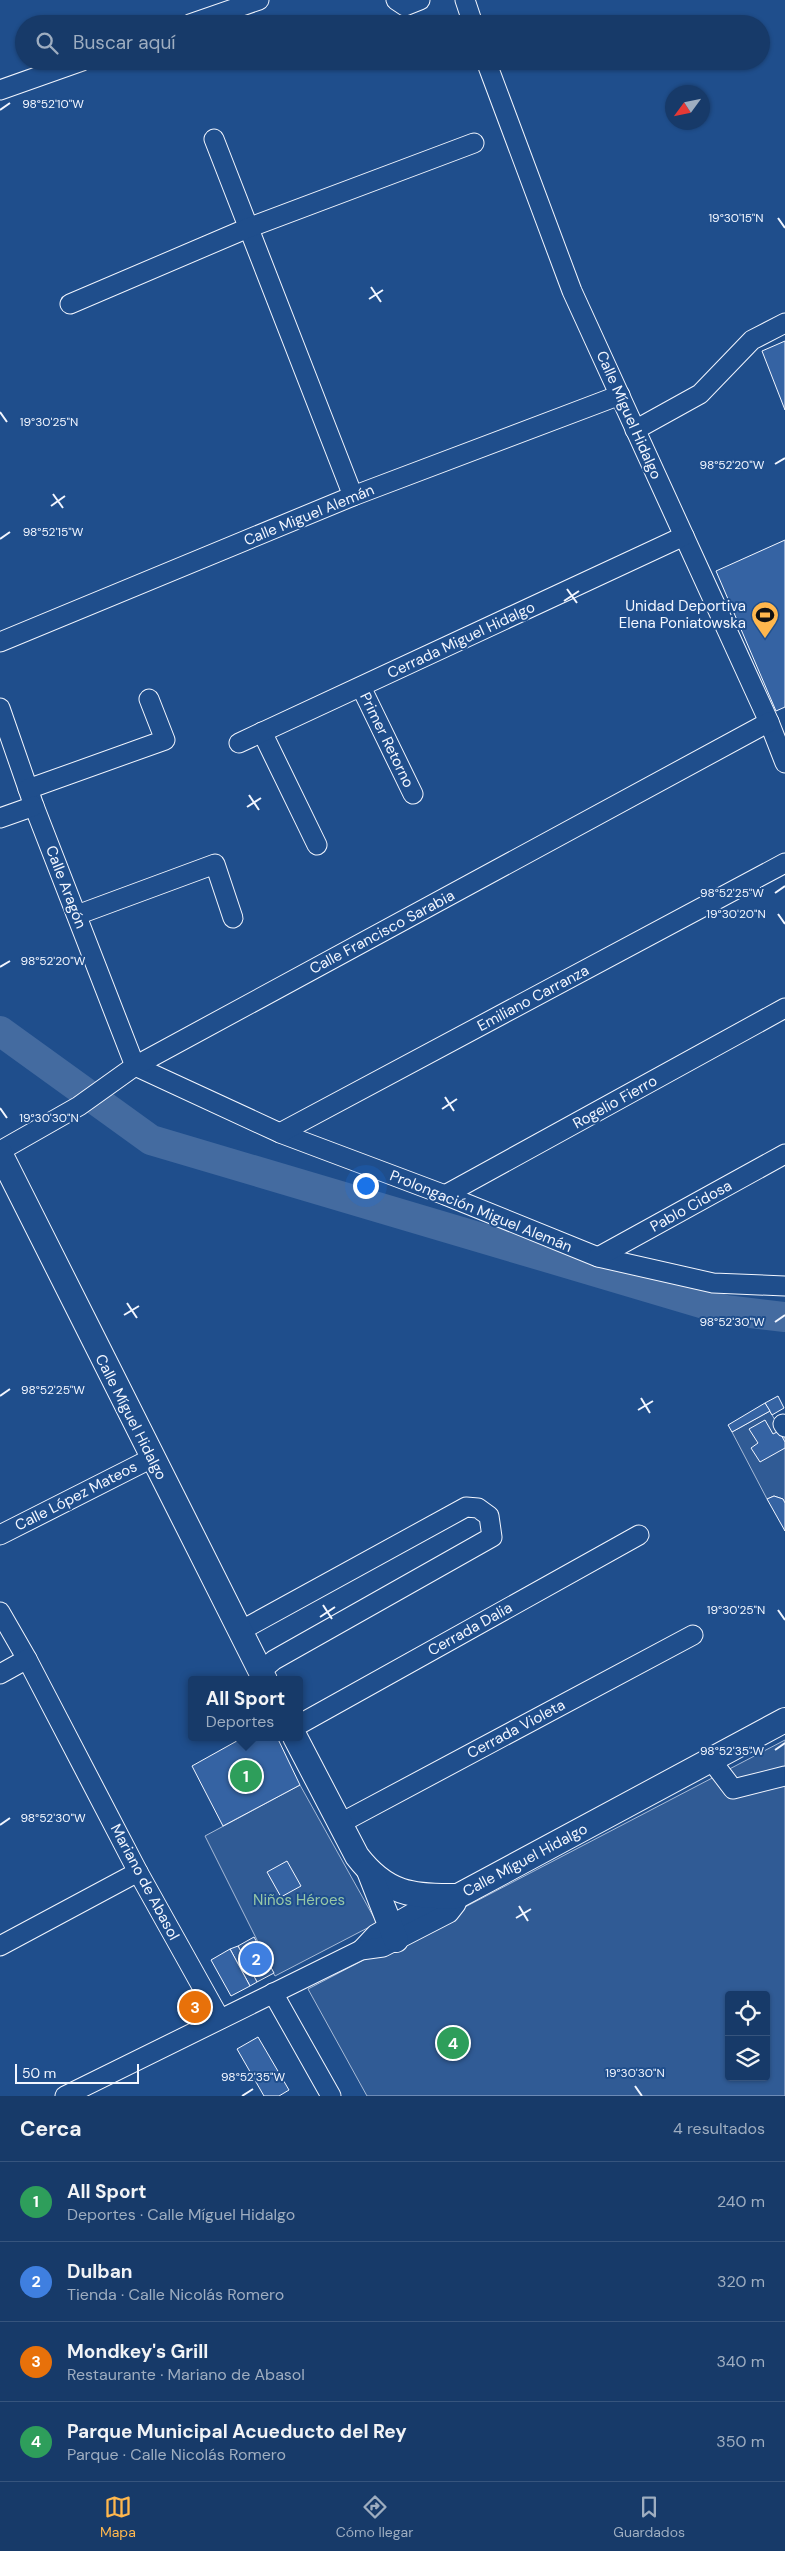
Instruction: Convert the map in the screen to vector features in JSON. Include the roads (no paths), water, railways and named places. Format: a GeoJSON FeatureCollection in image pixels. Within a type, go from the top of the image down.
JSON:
{"type":"FeatureCollection","features":[{"type":"Feature","properties":{"kind":"main road","name":"Calle Míguel Hidalgo"},"geometry":{"type":"LineString","coordinates":[[0,1152],[152,1458],[263,1675]]}},
{"type":"Feature","properties":{"kind":"main road","name":"Calle Míguel Hidalgo"},"geometry":{"type":"LineString","coordinates":[[297,1741],[357,1856],[369,1871],[396,1890],[411,1894],[450,1896],[785,1720]]}},
{"type":"Feature","properties":{"kind":"main road"},"geometry":{"type":"LineString","coordinates":[[369,1871],[393,1933]]}},
{"type":"Feature","properties":{"kind":"street"},"geometry":{"type":"LineString","coordinates":[[216,15],[259,0]]}},
{"type":"Feature","properties":{"kind":"street"},"geometry":{"type":"LineString","coordinates":[[396,0],[404,6],[420,0]]}},
{"type":"Feature","properties":{"kind":"street"},"geometry":{"type":"LineString","coordinates":[[465,0],[470,15]]}},
{"type":"Feature","properties":{"kind":"street"},"geometry":{"type":"LineString","coordinates":[[0,90],[57,70]]}},
{"type":"Feature","properties":{"kind":"street","name":"Calle Míguel Hidalgo"},"geometry":{"type":"LineString","coordinates":[[489,70],[572,291],[769,722],[785,763]]}},
{"type":"Feature","properties":{"kind":"street"},"geometry":{"type":"LineString","coordinates":[[214,140],[353,496]]}},
{"type":"Feature","properties":{"kind":"street"},"geometry":{"type":"LineString","coordinates":[[70,304],[248,228],[474,143]]}},
{"type":"Feature","properties":{"kind":"street"},"geometry":{"type":"LineString","coordinates":[[635,430],[700,394],[752,340],[785,323]]}},
{"type":"Feature","properties":{"kind":"street","name":"Calle Miguel Alemán"},"geometry":{"type":"LineString","coordinates":[[0,642],[353,496],[620,395]]}},
{"type":"Feature","properties":{"kind":"street","name":"Cerrada Miguel Hidalgo"},"geometry":{"type":"LineString","coordinates":[[239,743],[684,536]]}},
{"type":"Feature","properties":{"kind":"street","name":"Primer Retorno"},"geometry":{"type":"LineString","coordinates":[[361,687],[413,794]]}},
{"type":"Feature","properties":{"kind":"street"},"geometry":{"type":"LineString","coordinates":[[0,818],[31,797],[165,740],[149,699]]}},
{"type":"Feature","properties":{"kind":"street","name":"Calle Aragón"},"geometry":{"type":"LineString","coordinates":[[0,708],[31,797],[77,915],[128,1071]]}},
{"type":"Feature","properties":{"kind":"street","name":"Calle Francisco Sarabia"},"geometry":{"type":"LineString","coordinates":[[0,1152],[78,1106],[128,1071],[769,722]]}},
{"type":"Feature","properties":{"kind":"street"},"geometry":{"type":"LineString","coordinates":[[262,732],[317,845]]}},
{"type":"Feature","properties":{"kind":"street","name":"Emiliano Carranza"},"geometry":{"type":"LineString","coordinates":[[280,1133],[785,863]]}},
{"type":"Feature","properties":{"kind":"street"},"geometry":{"type":"LineString","coordinates":[[77,915],[215,864],[233,918]]}},
{"type":"Feature","properties":{"kind":"street","name":"Rogelio Fierro"},"geometry":{"type":"LineString","coordinates":[[445,1196],[785,1008]]}},
{"type":"Feature","properties":{"kind":"street","name":"Prolongación Miguel Alemán"},"geometry":{"type":"LineString","coordinates":[[128,1071],[280,1133],[598,1257],[713,1283],[785,1286]]}},
{"type":"Feature","properties":{"kind":"street","name":"Pablo Cidosa"},"geometry":{"type":"LineString","coordinates":[[598,1257],[785,1154]]}},
{"type":"Feature","properties":{"kind":"street","name":"Calle López Mateos"},"geometry":{"type":"LineString","coordinates":[[0,1535],[152,1458]]}},
{"type":"Feature","properties":{"kind":"street"},"geometry":{"type":"LineString","coordinates":[[240,1632],[466,1508],[478,1508],[489,1516],[492,1537],[274,1660],[263,1675]]}},
{"type":"Feature","properties":{"kind":"street","name":"Cerrada Dalia"},"geometry":{"type":"LineString","coordinates":[[303,1722],[639,1535]]}},
{"type":"Feature","properties":{"kind":"street","name":"Mariano de Abasol"},"geometry":{"type":"LineString","coordinates":[[0,1612],[27,1659],[138,1872],[220,2019]]}},
{"type":"Feature","properties":{"kind":"street","name":"Cerrada Violeta"},"geometry":{"type":"LineString","coordinates":[[340,1824],[693,1635]]}},
{"type":"Feature","properties":{"kind":"street"},"geometry":{"type":"LineString","coordinates":[[0,1674],[27,1659]]}},
{"type":"Feature","properties":{"kind":"street"},"geometry":{"type":"LineString","coordinates":[[711,1760],[733,1789],[785,1776]]}},
{"type":"Feature","properties":{"kind":"street"},"geometry":{"type":"LineString","coordinates":[[0,1946],[138,1872]]}},
{"type":"Feature","properties":{"kind":"street"},"geometry":{"type":"LineString","coordinates":[[65,2096],[361,1950],[376,1934],[393,1933],[449,1913],[456,1904],[450,1896]]}},
{"type":"Feature","properties":{"kind":"street"},"geometry":{"type":"LineString","coordinates":[[273,1993],[331,2096]]}},
{"type":"Feature","properties":{"kind":"waterway"},"geometry":{"type":"LineString","coordinates":[[0,1031],[151,1140],[725,1310],[785,1317]]}},
{"type":"Feature","properties":{"kind":"place","name":"Unidad Deportiva Elena Poniatowska"},"geometry":{"type":"Point","coordinates":[765,639]}},
{"type":"Feature","properties":{"kind":"place","name":"All Sport"},"geometry":{"type":"Point","coordinates":[246,1776]}},
{"type":"Feature","properties":{"kind":"place","name":"Dulban"},"geometry":{"type":"Point","coordinates":[256,1959]}},
{"type":"Feature","properties":{"kind":"place","name":"Mondkey's Grill"},"geometry":{"type":"Point","coordinates":[195,2007]}},
{"type":"Feature","properties":{"kind":"place","name":"Parque Municipal Acueducto del Rey"},"geometry":{"type":"Point","coordinates":[453,2043]}},
{"type":"Feature","properties":{"kind":"park label","name":"Niños Héroes"},"geometry":{"type":"Point","coordinates":[299,1900]}}]}
